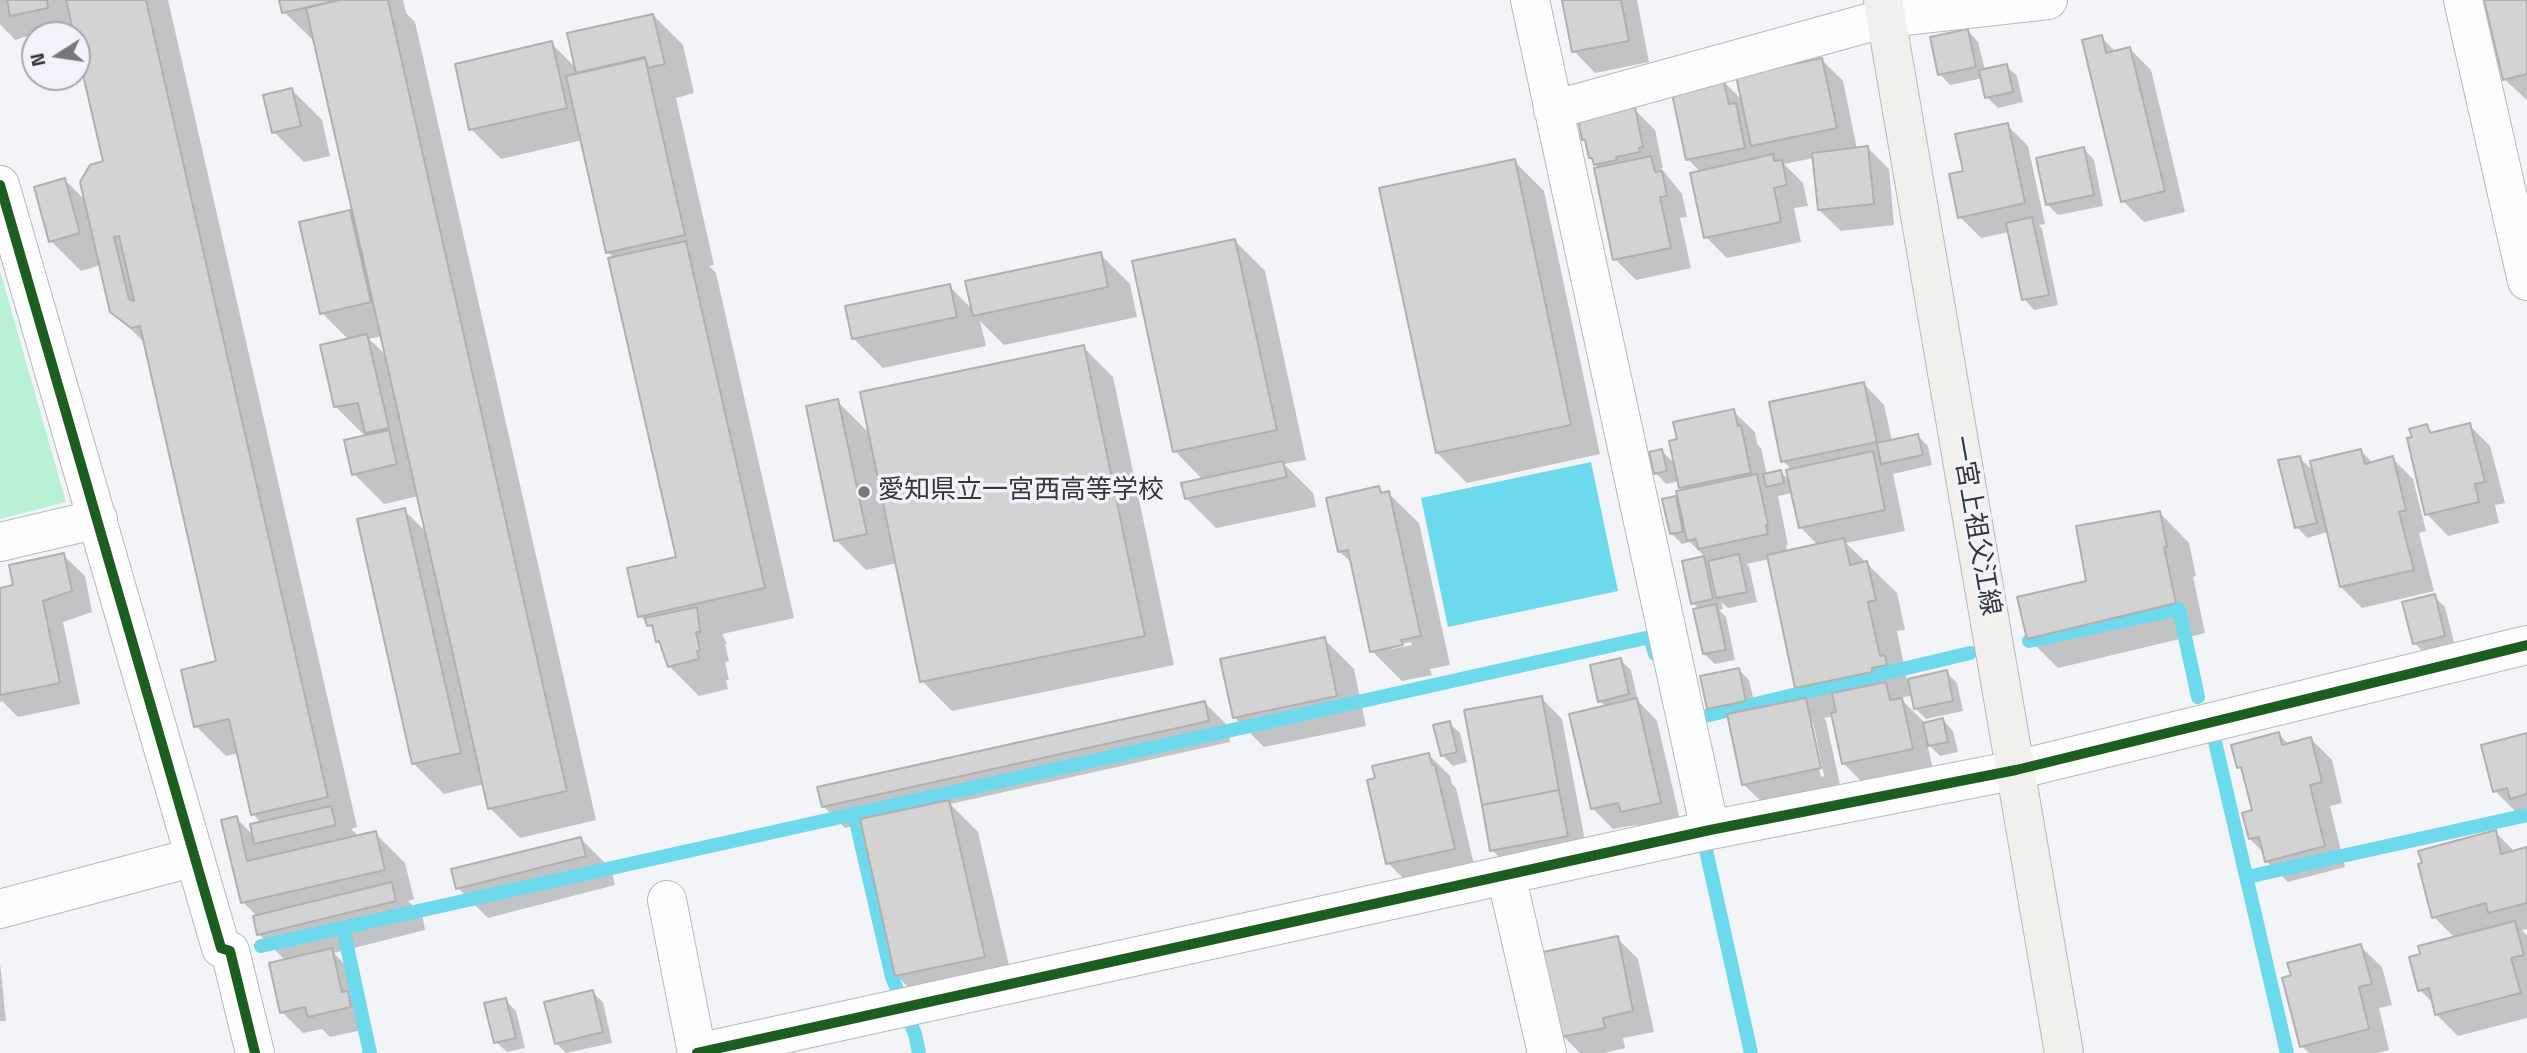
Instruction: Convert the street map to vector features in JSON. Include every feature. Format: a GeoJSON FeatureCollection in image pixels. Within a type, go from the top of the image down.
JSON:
{"type":"FeatureCollection","features":[{"type":"Feature","properties":{"kind":"main road","name":"一宮上祖父江線"},"geometry":{"type":"LineString","coordinates":[[1884,9],[2064,1053]]}},
{"type":"Feature","properties":{"kind":"street"},"geometry":{"type":"LineString","coordinates":[[1530,0],[1710,831]]}},
{"type":"Feature","properties":{"kind":"street"},"geometry":{"type":"LineString","coordinates":[[1553,110],[1884,9],[2048,0]]}},
{"type":"Feature","properties":{"kind":"street"},"geometry":{"type":"LineString","coordinates":[[2463,0],[2527,281]]}},
{"type":"Feature","properties":{"kind":"street"},"geometry":{"type":"LineString","coordinates":[[0,185],[221,948],[230,951],[255,1053]]}},
{"type":"Feature","properties":{"kind":"street"},"geometry":{"type":"LineString","coordinates":[[0,542],[98,519]]}},
{"type":"Feature","properties":{"kind":"street"},"geometry":{"type":"LineString","coordinates":[[667,900],[697,1053],[806,1041],[1506,875],[2016,770],[2527,645]]}},
{"type":"Feature","properties":{"kind":"street"},"geometry":{"type":"LineString","coordinates":[[0,909],[195,857]]}},
{"type":"Feature","properties":{"kind":"street"},"geometry":{"type":"LineString","coordinates":[[1506,875],[1547,1053]]}},
{"type":"Feature","properties":{"kind":"green space"},"geometry":{"type":"Polygon","coordinates":[[[0,271],[66,502],[0,519],[0,271]]]}},
{"type":"Feature","properties":{"kind":"water"},"geometry":{"type":"Polygon","coordinates":[[[1591,462],[1618,591],[1448,627],[1421,498],[1591,462]]]}},
{"type":"Feature","properties":{"kind":"building"},"geometry":{"type":"Polygon","coordinates":[[[7,0],[47,0],[48,8],[10,16],[7,0]]]}},
{"type":"Feature","properties":{"kind":"building"},"geometry":{"type":"Polygon","coordinates":[[[66,0],[146,0],[328,797],[251,815],[229,719],[194,727],[181,670],[216,661],[140,326],[131,328],[110,312],[80,182],[90,165],[103,161],[87,91],[91,91],[91,21],[71,21],[66,0]],[[119,236],[114,237],[129,299],[134,301],[119,236]]]}},
{"type":"Feature","properties":{"kind":"building"},"geometry":{"type":"Polygon","coordinates":[[[279,0],[339,0],[282,13],[279,0]]]}},
{"type":"Feature","properties":{"kind":"building"},"geometry":{"type":"Polygon","coordinates":[[[340,0],[388,0],[567,791],[488,809],[306,8],[340,0]]]}},
{"type":"Feature","properties":{"kind":"building"},"geometry":{"type":"Polygon","coordinates":[[[1562,0],[1621,0],[1629,41],[1572,52],[1562,0]]]}},
{"type":"Feature","properties":{"kind":"building"},"geometry":{"type":"Polygon","coordinates":[[[2484,0],[2527,0],[2527,74],[2503,80],[2484,0]]]}},
{"type":"Feature","properties":{"kind":"building"},"geometry":{"type":"Polygon","coordinates":[[[653,14],[665,64],[648,68],[645,57],[576,73],[567,33],[653,14]]]}},
{"type":"Feature","properties":{"kind":"building"},"geometry":{"type":"Polygon","coordinates":[[[1968,29],[1976,67],[1938,75],[1930,37],[1968,29]]]}},
{"type":"Feature","properties":{"kind":"building"},"geometry":{"type":"Polygon","coordinates":[[[2102,35],[2106,53],[2130,47],[2165,191],[2121,202],[2082,40],[2102,35]]]}},
{"type":"Feature","properties":{"kind":"building"},"geometry":{"type":"Polygon","coordinates":[[[552,41],[567,108],[469,130],[455,64],[552,41]]]}},
{"type":"Feature","properties":{"kind":"building"},"geometry":{"type":"Polygon","coordinates":[[[645,58],[685,235],[606,253],[566,76],[645,58]]]}},
{"type":"Feature","properties":{"kind":"building"},"geometry":{"type":"Polygon","coordinates":[[[1822,58],[1837,128],[1751,146],[1736,76],[1822,58]]]}},
{"type":"Feature","properties":{"kind":"building"},"geometry":{"type":"Polygon","coordinates":[[[2007,64],[2013,92],[1985,98],[1979,70],[2007,64]]]}},
{"type":"Feature","properties":{"kind":"building"},"geometry":{"type":"Polygon","coordinates":[[[1723,78],[1729,104],[1736,103],[1745,148],[1686,160],[1671,89],[1723,78]]]}},
{"type":"Feature","properties":{"kind":"building"},"geometry":{"type":"Polygon","coordinates":[[[292,88],[301,126],[272,133],[263,95],[292,88]]]}},
{"type":"Feature","properties":{"kind":"building"},"geometry":{"type":"Polygon","coordinates":[[[1635,107],[1643,147],[1639,148],[1640,152],[1594,165],[1592,158],[1589,158],[1585,140],[1582,140],[1578,119],[1635,107]]]}},
{"type":"Feature","properties":{"kind":"building"},"geometry":{"type":"Polygon","coordinates":[[[2008,123],[2025,203],[1958,218],[1949,174],[1963,171],[1955,134],[2008,123]]]}},
{"type":"Feature","properties":{"kind":"building"},"geometry":{"type":"Polygon","coordinates":[[[1868,146],[1874,204],[1818,210],[1812,153],[1868,146]]]}},
{"type":"Feature","properties":{"kind":"building"},"geometry":{"type":"Polygon","coordinates":[[[2084,147],[2094,195],[2046,205],[2036,158],[2084,147]]]}},
{"type":"Feature","properties":{"kind":"building"},"geometry":{"type":"Polygon","coordinates":[[[1773,154],[1774,161],[1782,160],[1787,185],[1774,188],[1781,222],[1704,238],[1690,173],[1773,154]]]}},
{"type":"Feature","properties":{"kind":"building"},"geometry":{"type":"Polygon","coordinates":[[[1651,156],[1655,172],[1662,171],[1667,196],[1660,197],[1671,248],[1613,260],[1594,168],[1651,156]]]}},
{"type":"Feature","properties":{"kind":"building"},"geometry":{"type":"Polygon","coordinates":[[[1515,159],[1571,425],[1436,453],[1379,188],[1515,159]]]}},
{"type":"Feature","properties":{"kind":"building"},"geometry":{"type":"Polygon","coordinates":[[[65,178],[80,233],[49,242],[34,187],[65,178]]]}},
{"type":"Feature","properties":{"kind":"building"},"geometry":{"type":"Polygon","coordinates":[[[350,210],[371,302],[320,314],[299,222],[350,210]]]}},
{"type":"Feature","properties":{"kind":"building"},"geometry":{"type":"Polygon","coordinates":[[[2032,217],[2049,295],[2022,300],[2006,223],[2032,217]]]}},
{"type":"Feature","properties":{"kind":"building"},"geometry":{"type":"Polygon","coordinates":[[[1235,239],[1277,430],[1173,452],[1132,261],[1235,239]]]}},
{"type":"Feature","properties":{"kind":"building"},"geometry":{"type":"Polygon","coordinates":[[[686,241],[765,588],[638,617],[627,568],[676,557],[608,258],[686,241]]]}},
{"type":"Feature","properties":{"kind":"building"},"geometry":{"type":"Polygon","coordinates":[[[1101,252],[1108,287],[973,316],[965,281],[1101,252]]]}},
{"type":"Feature","properties":{"kind":"building"},"geometry":{"type":"Polygon","coordinates":[[[950,284],[957,317],[852,339],[845,306],[950,284]]]}},
{"type":"Feature","properties":{"kind":"building"},"geometry":{"type":"Polygon","coordinates":[[[367,334],[389,428],[365,433],[358,403],[334,407],[320,345],[367,334]]]}},
{"type":"Feature","properties":{"kind":"building"},"geometry":{"type":"Polygon","coordinates":[[[1084,345],[1145,636],[920,682],[860,392],[1084,345]]]}},
{"type":"Feature","properties":{"kind":"building"},"geometry":{"type":"Polygon","coordinates":[[[1864,382],[1877,442],[1781,462],[1769,402],[1864,382]]]}},
{"type":"Feature","properties":{"kind":"building"},"geometry":{"type":"Polygon","coordinates":[[[838,399],[867,534],[834,541],[806,406],[838,399]]]}},
{"type":"Feature","properties":{"kind":"building"},"geometry":{"type":"Polygon","coordinates":[[[1734,409],[1738,426],[1741,425],[1751,473],[1679,488],[1669,441],[1677,439],[1673,422],[1734,409]]]}},
{"type":"Feature","properties":{"kind":"building"},"geometry":{"type":"Polygon","coordinates":[[[2470,423],[2485,482],[2475,484],[2479,502],[2425,515],[2407,438],[2412,437],[2409,429],[2427,424],[2430,433],[2470,423]]]}},
{"type":"Feature","properties":{"kind":"building"},"geometry":{"type":"Polygon","coordinates":[[[389,430],[397,464],[352,475],[344,440],[389,430]]]}},
{"type":"Feature","properties":{"kind":"building"},"geometry":{"type":"Polygon","coordinates":[[[1918,434],[1923,455],[1881,464],[1877,443],[1918,434]]]}},
{"type":"Feature","properties":{"kind":"building"},"geometry":{"type":"Polygon","coordinates":[[[1662,449],[1667,471],[1654,474],[1649,452],[1662,449]]]}},
{"type":"Feature","properties":{"kind":"building"},"geometry":{"type":"Polygon","coordinates":[[[2361,449],[2365,464],[2393,456],[2406,510],[2399,512],[2414,570],[2340,587],[2310,461],[2361,449]]]}},
{"type":"Feature","properties":{"kind":"building"},"geometry":{"type":"Polygon","coordinates":[[[1873,451],[1885,510],[1799,528],[1786,470],[1873,451]]]}},
{"type":"Feature","properties":{"kind":"building"},"geometry":{"type":"Polygon","coordinates":[[[2300,456],[2317,523],[2295,528],[2278,460],[2300,456]]]}},
{"type":"Feature","properties":{"kind":"building"},"geometry":{"type":"Polygon","coordinates":[[[1283,461],[1287,477],[1185,499],[1181,483],[1283,461]]]}},
{"type":"Feature","properties":{"kind":"building"},"geometry":{"type":"Polygon","coordinates":[[[1781,470],[1784,483],[1766,487],[1763,474],[1781,470]]]}},
{"type":"Feature","properties":{"kind":"building"},"geometry":{"type":"Polygon","coordinates":[[[1757,474],[1768,534],[1698,549],[1696,539],[1687,541],[1676,491],[1757,474]]]}},
{"type":"Feature","properties":{"kind":"building"},"geometry":{"type":"Polygon","coordinates":[[[1379,486],[1381,493],[1389,491],[1421,636],[1401,640],[1403,645],[1370,652],[1348,550],[1338,552],[1326,498],[1379,486]]]}},
{"type":"Feature","properties":{"kind":"building"},"geometry":{"type":"Polygon","coordinates":[[[1676,496],[1683,532],[1670,534],[1662,499],[1676,496]]]}},
{"type":"Feature","properties":{"kind":"building"},"geometry":{"type":"Polygon","coordinates":[[[405,508],[461,753],[412,764],[357,519],[405,508]]]}},
{"type":"Feature","properties":{"kind":"building"},"geometry":{"type":"Polygon","coordinates":[[[2160,511],[2167,547],[2164,547],[2176,603],[2027,639],[2017,597],[2086,581],[2076,526],[2160,511]]]}},
{"type":"Feature","properties":{"kind":"building"},"geometry":{"type":"Polygon","coordinates":[[[1844,538],[1850,565],[1867,561],[1876,600],[1868,602],[1880,656],[1885,655],[1887,665],[1872,668],[1872,672],[1795,688],[1767,555],[1844,538]]]}},
{"type":"Feature","properties":{"kind":"building"},"geometry":{"type":"Polygon","coordinates":[[[64,553],[72,591],[43,601],[60,683],[0,695],[0,588],[13,585],[9,565],[64,553]]]}},
{"type":"Feature","properties":{"kind":"building"},"geometry":{"type":"Polygon","coordinates":[[[1739,554],[1747,592],[1716,598],[1708,561],[1739,554]]]}},
{"type":"Feature","properties":{"kind":"building"},"geometry":{"type":"Polygon","coordinates":[[[1704,556],[1713,599],[1691,604],[1682,561],[1704,556]]]}},
{"type":"Feature","properties":{"kind":"building"},"geometry":{"type":"Polygon","coordinates":[[[2435,594],[2445,636],[2413,644],[2402,602],[2435,594]]]}},
{"type":"Feature","properties":{"kind":"building"},"geometry":{"type":"Polygon","coordinates":[[[1716,604],[1726,650],[1703,654],[1693,609],[1716,604]]]}},
{"type":"Feature","properties":{"kind":"building"},"geometry":{"type":"Polygon","coordinates":[[[697,607],[699,659],[668,667],[659,641],[656,642],[652,625],[647,626],[645,618],[697,607]]]}},
{"type":"Feature","properties":{"kind":"building"},"geometry":{"type":"Polygon","coordinates":[[[1325,637],[1337,696],[1233,718],[1220,659],[1325,637]]]}},
{"type":"Feature","properties":{"kind":"building"},"geometry":{"type":"Polygon","coordinates":[[[1621,658],[1629,694],[1598,702],[1590,665],[1621,658]]]}},
{"type":"Feature","properties":{"kind":"building"},"geometry":{"type":"Polygon","coordinates":[[[1739,668],[1746,701],[1707,709],[1700,676],[1739,668]]]}},
{"type":"Feature","properties":{"kind":"building"},"geometry":{"type":"Polygon","coordinates":[[[1947,670],[1953,701],[1914,709],[1908,679],[1947,670]]]}},
{"type":"Feature","properties":{"kind":"building"},"geometry":{"type":"Polygon","coordinates":[[[1886,682],[1890,700],[1902,698],[1913,749],[1842,764],[1831,713],[1836,712],[1832,693],[1886,682]]]}},
{"type":"Feature","properties":{"kind":"building"},"geometry":{"type":"Polygon","coordinates":[[[1542,696],[1559,790],[1482,805],[1464,710],[1542,696]]]}},
{"type":"Feature","properties":{"kind":"building"},"geometry":{"type":"Polygon","coordinates":[[[1637,698],[1661,803],[1621,812],[1618,803],[1591,809],[1569,714],[1637,698]]]}},
{"type":"Feature","properties":{"kind":"building"},"geometry":{"type":"Polygon","coordinates":[[[1806,698],[1821,768],[1742,785],[1727,714],[1806,698]]]}},
{"type":"Feature","properties":{"kind":"building"},"geometry":{"type":"Polygon","coordinates":[[[1205,701],[1209,721],[822,807],[817,787],[1205,701]]]}},
{"type":"Feature","properties":{"kind":"building"},"geometry":{"type":"Polygon","coordinates":[[[1943,718],[1948,742],[1928,746],[1923,723],[1943,718]]]}},
{"type":"Feature","properties":{"kind":"building"},"geometry":{"type":"Polygon","coordinates":[[[1450,721],[1457,752],[1441,756],[1433,725],[1450,721]]]}},
{"type":"Feature","properties":{"kind":"building"},"geometry":{"type":"Polygon","coordinates":[[[2279,732],[2282,745],[2311,737],[2322,782],[2310,785],[2325,846],[2265,862],[2259,837],[2249,839],[2242,813],[2252,810],[2241,767],[2237,768],[2231,745],[2279,732]]]}},
{"type":"Feature","properties":{"kind":"building"},"geometry":{"type":"Polygon","coordinates":[[[2527,733],[2527,794],[2510,799],[2507,788],[2493,792],[2481,745],[2527,733]]]}},
{"type":"Feature","properties":{"kind":"building"},"geometry":{"type":"Polygon","coordinates":[[[1429,753],[1432,765],[1435,765],[1455,849],[1386,864],[1367,780],[1375,778],[1372,766],[1429,753]]]}},
{"type":"Feature","properties":{"kind":"building"},"geometry":{"type":"Polygon","coordinates":[[[1559,790],[1568,836],[1490,851],[1482,805],[1559,790]]]}},
{"type":"Feature","properties":{"kind":"building"},"geometry":{"type":"Polygon","coordinates":[[[949,800],[985,957],[895,976],[860,819],[949,800]]]}},
{"type":"Feature","properties":{"kind":"building"},"geometry":{"type":"Polygon","coordinates":[[[331,806],[336,825],[254,844],[250,824],[331,806]]]}},
{"type":"Feature","properties":{"kind":"building"},"geometry":{"type":"Polygon","coordinates":[[[237,816],[247,861],[376,831],[385,870],[241,903],[221,820],[237,816]]]}},
{"type":"Feature","properties":{"kind":"building"},"geometry":{"type":"Polygon","coordinates":[[[2496,830],[2501,854],[2527,847],[2527,903],[2488,913],[2486,903],[2432,918],[2418,864],[2422,863],[2418,851],[2496,830]]]}},
{"type":"Feature","properties":{"kind":"building"},"geometry":{"type":"Polygon","coordinates":[[[581,837],[586,856],[456,889],[451,869],[581,837]]]}},
{"type":"Feature","properties":{"kind":"building"},"geometry":{"type":"Polygon","coordinates":[[[392,882],[396,901],[257,935],[253,916],[392,882]]]}},
{"type":"Feature","properties":{"kind":"building"},"geometry":{"type":"Polygon","coordinates":[[[2515,921],[2524,955],[2511,958],[2521,993],[2435,1015],[2429,988],[2418,991],[2409,957],[2420,954],[2418,946],[2515,921]]]}},
{"type":"Feature","properties":{"kind":"building"},"geometry":{"type":"Polygon","coordinates":[[[1618,936],[1633,1011],[1603,1018],[1605,1028],[1561,1037],[1543,952],[1618,936]]]}},
{"type":"Feature","properties":{"kind":"building"},"geometry":{"type":"Polygon","coordinates":[[[2361,944],[2372,984],[2359,987],[2369,1029],[2300,1047],[2282,978],[2291,975],[2287,963],[2361,944]]]}},
{"type":"Feature","properties":{"kind":"building"},"geometry":{"type":"Polygon","coordinates":[[[332,948],[342,992],[348,991],[351,1007],[308,1017],[305,1007],[280,1013],[269,963],[332,948]]]}},
{"type":"Feature","properties":{"kind":"building"},"geometry":{"type":"Polygon","coordinates":[[[593,990],[603,1032],[555,1044],[544,1002],[593,990]]]}},
{"type":"Feature","properties":{"kind":"building"},"geometry":{"type":"Polygon","coordinates":[[[506,998],[516,1038],[494,1043],[484,1003],[506,998]]]}},
{"type":"Feature","properties":{"kind":"waterway"},"geometry":{"type":"LineString","coordinates":[[2029,641],[2179,609],[2198,697]]}},
{"type":"Feature","properties":{"kind":"waterway"},"geometry":{"type":"LineString","coordinates":[[261,946],[1650,637],[1655,654]]}},
{"type":"Feature","properties":{"kind":"waterway"},"geometry":{"type":"LineString","coordinates":[[1709,715],[1970,653]]}},
{"type":"Feature","properties":{"kind":"waterway"},"geometry":{"type":"LineString","coordinates":[[2213,733],[2287,1053]]}},
{"type":"Feature","properties":{"kind":"waterway"},"geometry":{"type":"LineString","coordinates":[[854,813],[892,977],[915,1034],[919,1053]]}},
{"type":"Feature","properties":{"kind":"waterway"},"geometry":{"type":"LineString","coordinates":[[2247,877],[2527,815]]}},
{"type":"Feature","properties":{"kind":"waterway"},"geometry":{"type":"LineString","coordinates":[[1702,832],[1751,1053]]}},
{"type":"Feature","properties":{"kind":"waterway"},"geometry":{"type":"LineString","coordinates":[[343,928],[370,1053]]}},
{"type":"Feature","properties":{"kind":"cycle path"},"geometry":{"type":"LineString","coordinates":[[0,185],[221,948],[230,951],[255,1053]]}},
{"type":"Feature","properties":{"kind":"cycle path"},"geometry":{"type":"LineString","coordinates":[[697,1053],[1710,830],[2016,770],[2527,645]]}},
{"type":"Feature","properties":{"kind":"place","name":"愛知県立一宮西高等学校"},"geometry":{"type":"Point","coordinates":[864,492]}}]}
